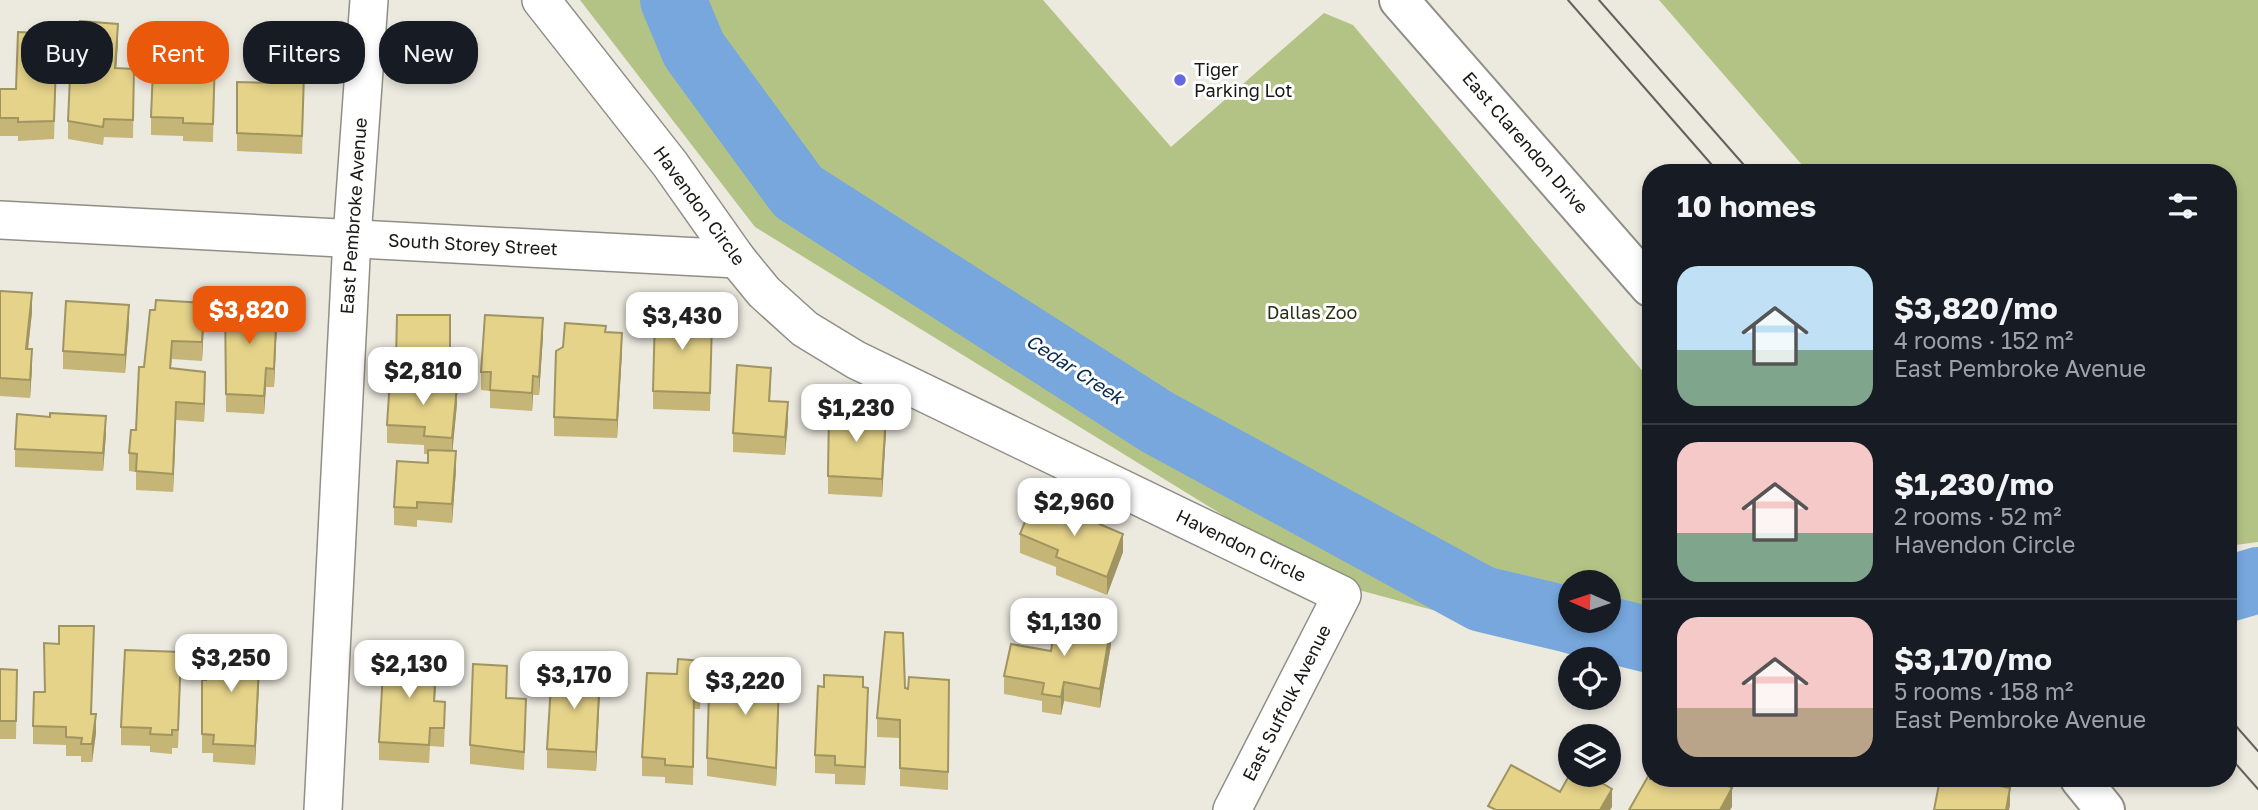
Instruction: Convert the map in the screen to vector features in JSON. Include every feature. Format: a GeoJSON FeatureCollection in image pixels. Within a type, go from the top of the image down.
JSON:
{"type":"FeatureCollection","features":[{"type":"Feature","properties":{"kind":"street","name":"East Pembroke Avenue"},"geometry":{"type":"LineString","coordinates":[[323,810],[352,238],[369,0]]}},
{"type":"Feature","properties":{"kind":"street","name":"Havendon Circle"},"geometry":{"type":"LineString","coordinates":[[541,0],[670,164],[737,259],[764,292],[805,329],[856,360],[1342,595]]}},
{"type":"Feature","properties":{"kind":"street","name":"East Clarendon Drive"},"geometry":{"type":"LineString","coordinates":[[1399,0],[1642,278]]}},
{"type":"Feature","properties":{"kind":"street","name":"South Storey Street"},"geometry":{"type":"LineString","coordinates":[[0,220],[737,259]]}},
{"type":"Feature","properties":{"kind":"street","name":"East Suffolk Avenue"},"geometry":{"type":"LineString","coordinates":[[1232,810],[1342,595]]}},
{"type":"Feature","properties":{"kind":"street"},"geometry":{"type":"LineString","coordinates":[[2086,787],[2105,810]]}},
{"type":"Feature","properties":{"kind":"green space","name":"Dallas Zoo"},"geometry":{"type":"Polygon","coordinates":[[[580,0],[1043,0],[1171,147],[1324,13],[1353,25],[1642,370],[1642,667],[1621,661],[1621,647],[1569,647],[1333,583],[755,227],[580,0]]]}},
{"type":"Feature","properties":{"kind":"green space"},"geometry":{"type":"Polygon","coordinates":[[[1659,0],[2258,0],[2258,542],[2237,545],[2237,164],[1801,164],[1659,0]]]}},
{"type":"Feature","properties":{"kind":"building"},"geometry":{"type":"Polygon","coordinates":[[[113,24],[118,24],[115,68],[127,69],[127,84],[134,84],[133,120],[104,119],[103,127],[68,121],[70,84],[113,84],[113,24]]]}},
{"type":"Feature","properties":{"kind":"building"},"geometry":{"type":"Polygon","coordinates":[[[18,32],[21,32],[21,84],[55,84],[54,121],[18,122],[18,118],[0,118],[0,89],[16,89],[18,32]]]}},
{"type":"Feature","properties":{"kind":"building"},"geometry":{"type":"Polygon","coordinates":[[[237,82],[304,84],[302,136],[237,133],[237,82]]]}},
{"type":"Feature","properties":{"kind":"building"},"geometry":{"type":"Polygon","coordinates":[[[152,84],[214,84],[213,124],[183,123],[183,118],[151,117],[152,84]]]}},
{"type":"Feature","properties":{"kind":"building"},"geometry":{"type":"Polygon","coordinates":[[[0,291],[32,293],[26,349],[32,349],[30,380],[0,378],[0,291]]]}},
{"type":"Feature","properties":{"kind":"building"},"geometry":{"type":"Polygon","coordinates":[[[156,300],[204,303],[202,342],[172,341],[170,368],[205,372],[204,404],[176,402],[173,474],[136,471],[137,454],[129,453],[131,430],[136,430],[139,367],[144,367],[150,310],[155,310],[156,300]]]}},
{"type":"Feature","properties":{"kind":"building"},"geometry":{"type":"Polygon","coordinates":[[[66,301],[129,305],[125,355],[63,351],[66,301]]]}},
{"type":"Feature","properties":{"kind":"building"},"geometry":{"type":"Polygon","coordinates":[[[225,301],[277,303],[274,369],[266,368],[264,396],[226,394],[225,301]]]}},
{"type":"Feature","properties":{"kind":"building"},"geometry":{"type":"Polygon","coordinates":[[[674,305],[696,305],[695,322],[712,322],[710,393],[653,391],[655,315],[674,316],[674,305]]]}},
{"type":"Feature","properties":{"kind":"building"},"geometry":{"type":"Polygon","coordinates":[[[397,315],[450,315],[450,361],[396,360],[397,315]]]}},
{"type":"Feature","properties":{"kind":"building"},"geometry":{"type":"Polygon","coordinates":[[[485,315],[543,318],[539,377],[533,376],[532,393],[490,390],[491,372],[481,372],[485,315]]]}},
{"type":"Feature","properties":{"kind":"building"},"geometry":{"type":"Polygon","coordinates":[[[565,323],[606,326],[605,332],[622,333],[617,420],[554,417],[556,351],[563,347],[565,323]]]}},
{"type":"Feature","properties":{"kind":"building"},"geometry":{"type":"Polygon","coordinates":[[[737,365],[771,368],[769,401],[788,402],[785,437],[733,433],[737,365]]]}},
{"type":"Feature","properties":{"kind":"building"},"geometry":{"type":"Polygon","coordinates":[[[390,379],[457,386],[452,438],[424,436],[425,427],[387,425],[390,379]]]}},
{"type":"Feature","properties":{"kind":"building"},"geometry":{"type":"Polygon","coordinates":[[[829,410],[886,414],[882,479],[828,476],[829,410]]]}},
{"type":"Feature","properties":{"kind":"building"},"geometry":{"type":"Polygon","coordinates":[[[50,413],[106,416],[103,453],[15,449],[17,414],[50,417],[50,413]]]}},
{"type":"Feature","properties":{"kind":"building"},"geometry":{"type":"Polygon","coordinates":[[[428,450],[456,451],[452,504],[417,502],[417,508],[394,507],[397,461],[428,463],[428,450]]]}},
{"type":"Feature","properties":{"kind":"building"},"geometry":{"type":"Polygon","coordinates":[[[1033,502],[1084,520],[1086,514],[1099,519],[1097,523],[1123,534],[1107,577],[1056,557],[1058,550],[1020,534],[1033,502]]]}},
{"type":"Feature","properties":{"kind":"building"},"geometry":{"type":"Polygon","coordinates":[[[1070,619],[1111,626],[1100,689],[1064,682],[1061,697],[1042,694],[1044,683],[1004,676],[1011,644],[1051,651],[1055,625],[1069,628],[1070,619]]]}},
{"type":"Feature","properties":{"kind":"building"},"geometry":{"type":"Polygon","coordinates":[[[59,626],[94,626],[91,714],[96,714],[92,744],[81,744],[82,738],[66,737],[66,727],[33,726],[34,692],[45,692],[44,643],[59,644],[59,626]]]}},
{"type":"Feature","properties":{"kind":"building"},"geometry":{"type":"Polygon","coordinates":[[[885,632],[903,633],[905,688],[908,689],[909,677],[949,680],[948,772],[900,768],[900,720],[877,718],[885,632]]]}},
{"type":"Feature","properties":{"kind":"building"},"geometry":{"type":"Polygon","coordinates":[[[207,643],[260,645],[255,746],[213,744],[214,735],[202,734],[202,680],[206,680],[207,643]]]}},
{"type":"Feature","properties":{"kind":"building"},"geometry":{"type":"Polygon","coordinates":[[[404,648],[416,648],[417,661],[436,662],[434,701],[445,702],[444,728],[430,728],[429,745],[379,742],[384,653],[404,654],[404,648]]]}},
{"type":"Feature","properties":{"kind":"building"},"geometry":{"type":"Polygon","coordinates":[[[125,650],[181,652],[178,730],[172,730],[172,735],[150,734],[151,728],[121,727],[125,650]]]}},
{"type":"Feature","properties":{"kind":"building"},"geometry":{"type":"Polygon","coordinates":[[[678,659],[702,661],[700,691],[694,690],[693,767],[665,765],[665,759],[642,757],[647,673],[677,674],[678,659]]]}},
{"type":"Feature","properties":{"kind":"building"},"geometry":{"type":"Polygon","coordinates":[[[732,659],[767,660],[766,682],[779,683],[776,768],[707,758],[709,692],[730,692],[732,659]]]}},
{"type":"Feature","properties":{"kind":"building"},"geometry":{"type":"Polygon","coordinates":[[[473,664],[507,666],[506,698],[526,699],[524,752],[470,745],[473,664]]]}},
{"type":"Feature","properties":{"kind":"building"},"geometry":{"type":"Polygon","coordinates":[[[0,669],[17,670],[16,721],[0,721],[0,669]]]}},
{"type":"Feature","properties":{"kind":"building"},"geometry":{"type":"Polygon","coordinates":[[[552,669],[600,672],[596,752],[547,749],[552,669]]]}},
{"type":"Feature","properties":{"kind":"building"},"geometry":{"type":"Polygon","coordinates":[[[824,675],[863,677],[863,687],[868,688],[865,767],[835,765],[835,756],[815,755],[818,686],[824,687],[824,675]]]}},
{"type":"Feature","properties":{"kind":"building"},"geometry":{"type":"Polygon","coordinates":[[[1511,765],[1560,792],[1563,787],[1612,789],[1600,810],[1496,810],[1488,806],[1511,765]]]}},
{"type":"Feature","properties":{"kind":"building"},"geometry":{"type":"Polygon","coordinates":[[[1642,787],[1732,788],[1720,810],[1629,810],[1642,787]]]}},
{"type":"Feature","properties":{"kind":"building"},"geometry":{"type":"Polygon","coordinates":[[[1938,787],[2010,788],[2006,810],[1934,810],[1938,787]]]}},
{"type":"Feature","properties":{"kind":"waterway","name":"Cedar Creek"},"geometry":{"type":"LineString","coordinates":[[673,0],[694,50],[798,192],[1157,422],[1482,599],[1558,617]]}},
{"type":"Feature","properties":{"kind":"waterway","name":"Cedar Creek"},"geometry":{"type":"LineString","coordinates":[[2237,586],[2258,580]]}},
{"type":"Feature","properties":{"kind":"waterway","name":"Cedar Creek"},"geometry":{"type":"LineString","coordinates":[[1621,633],[1642,638]]}},
{"type":"Feature","properties":{"kind":"tram line"},"geometry":{"type":"LineString","coordinates":[[1568,0],[1711,164]]}},
{"type":"Feature","properties":{"kind":"tram line"},"geometry":{"type":"LineString","coordinates":[[1599,0],[1743,164]]}},
{"type":"Feature","properties":{"kind":"tram line"},"geometry":{"type":"LineString","coordinates":[[2237,727],[2258,751]]}},
{"type":"Feature","properties":{"kind":"tram line"},"geometry":{"type":"LineString","coordinates":[[2237,765],[2258,789]]}},
{"type":"Feature","properties":{"kind":"place","name":"Tiger Parking Lot"},"geometry":{"type":"Point","coordinates":[1180,80]}}]}
